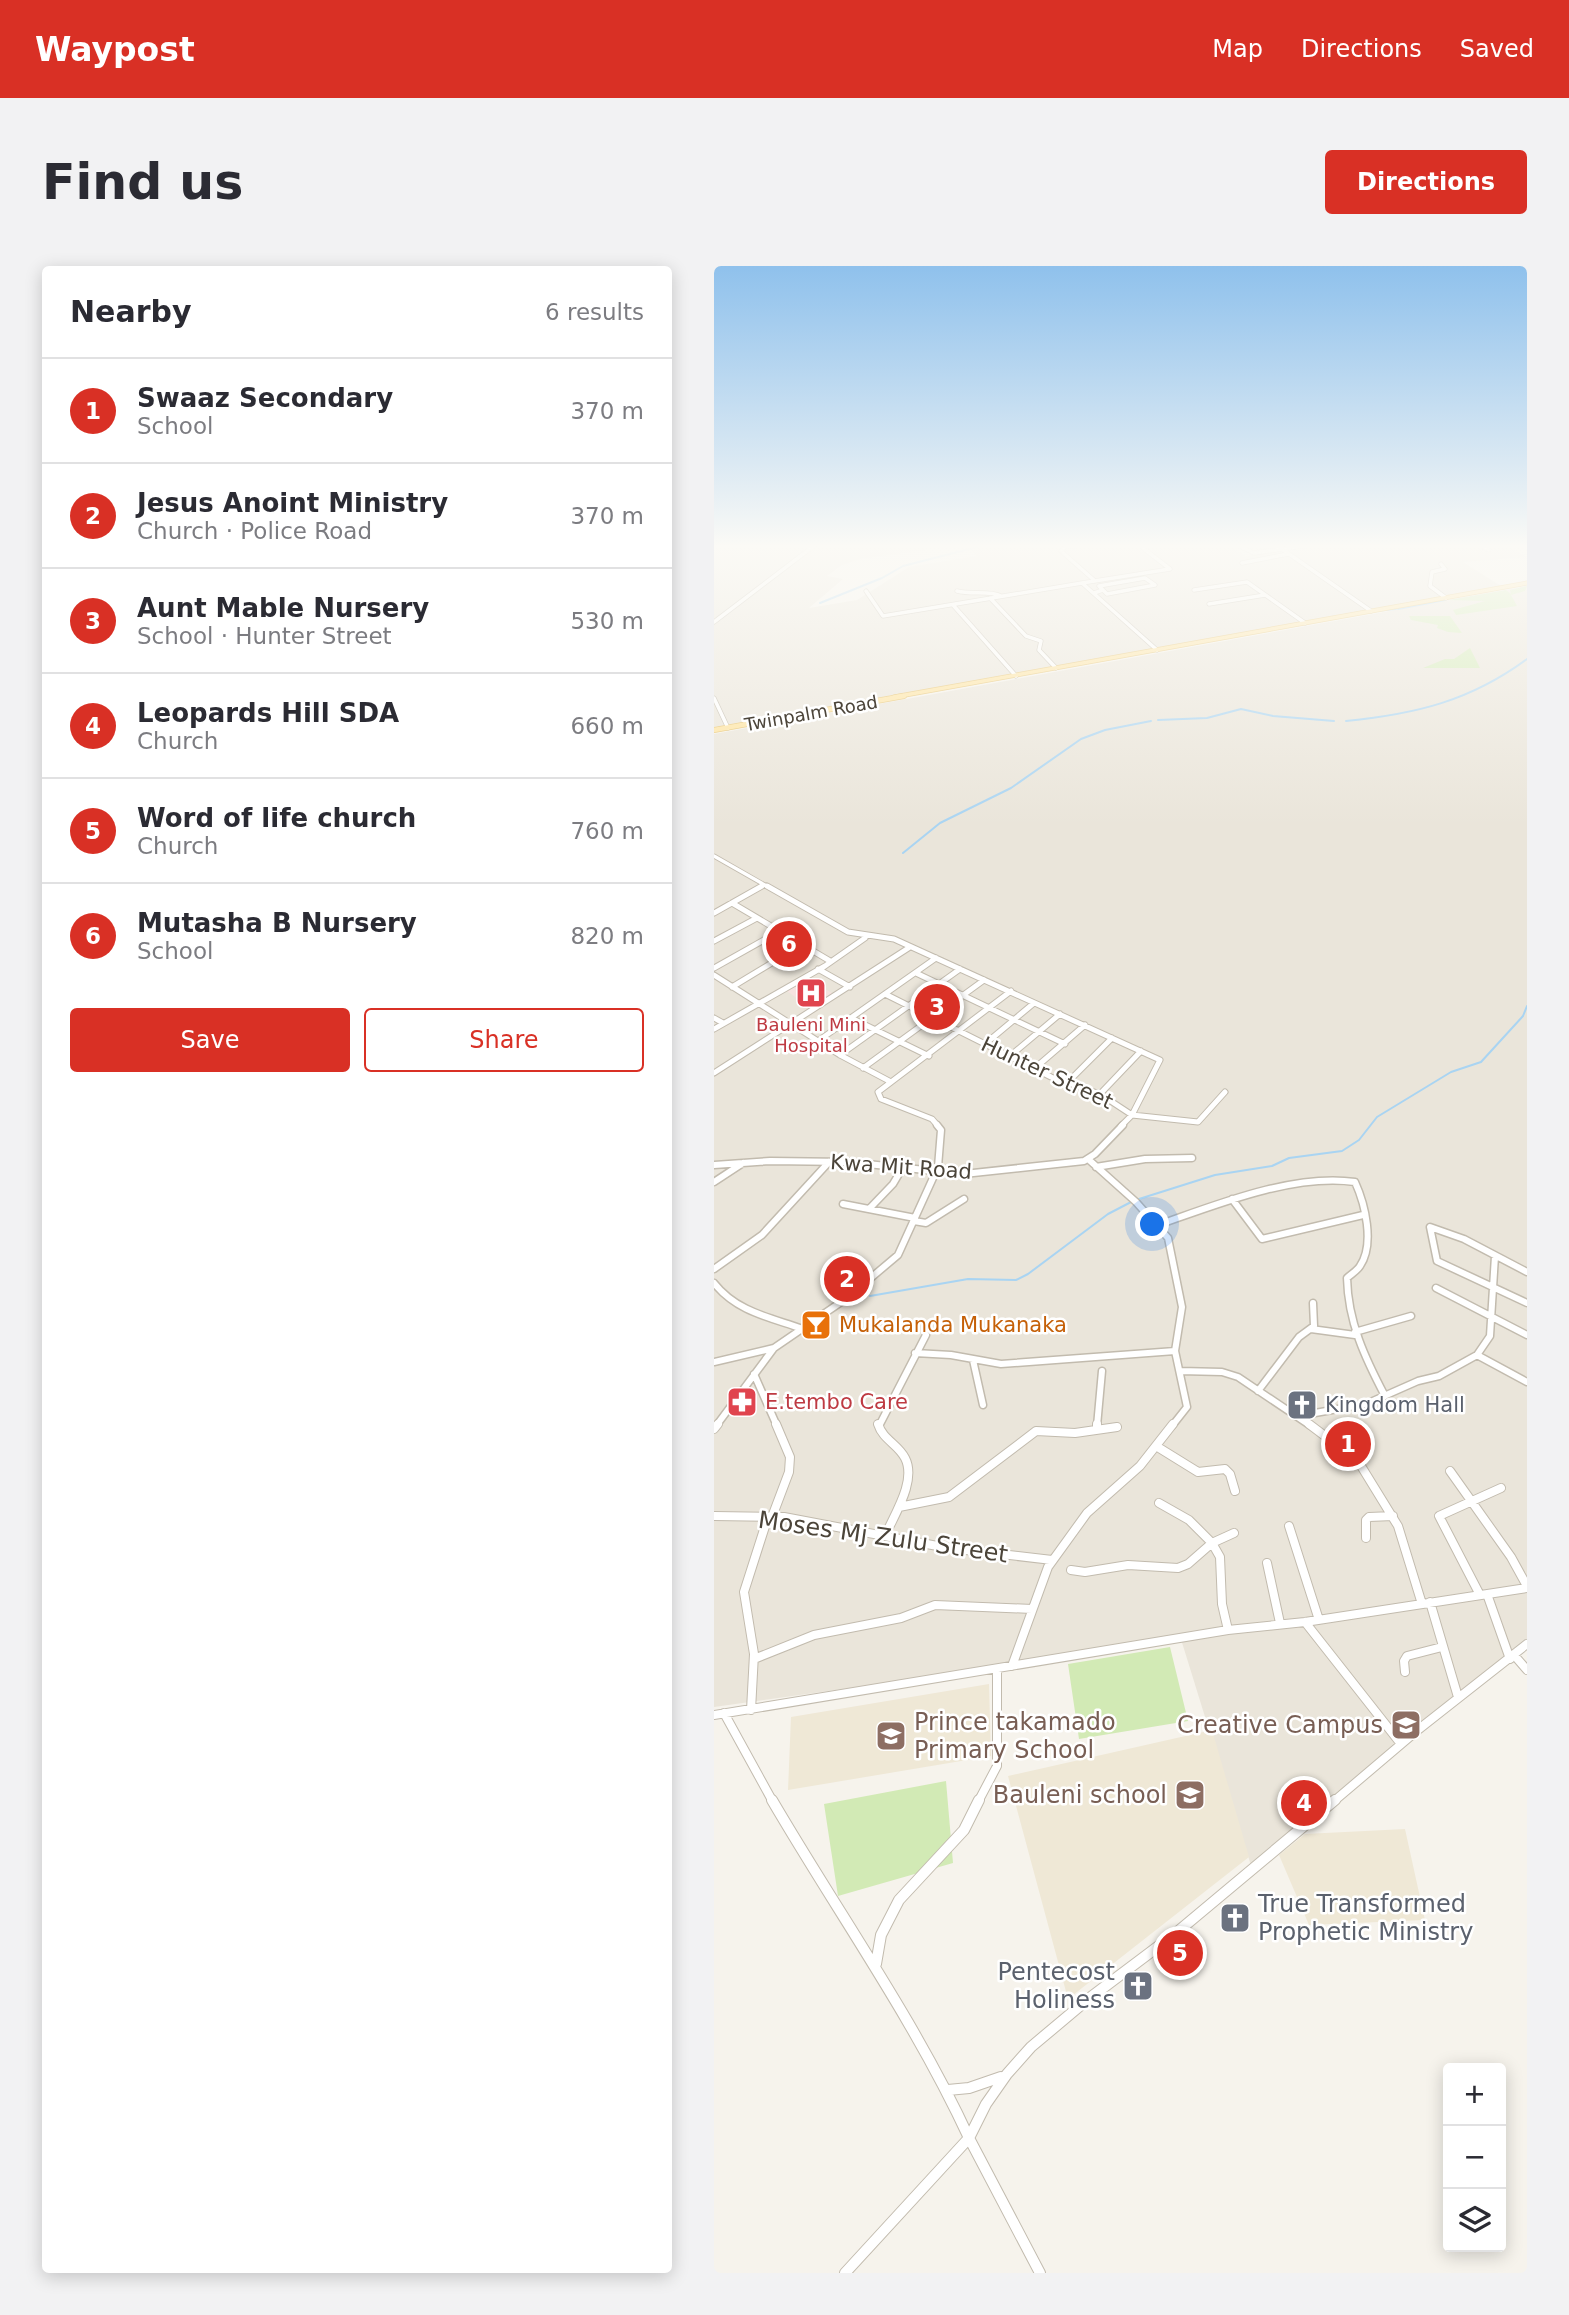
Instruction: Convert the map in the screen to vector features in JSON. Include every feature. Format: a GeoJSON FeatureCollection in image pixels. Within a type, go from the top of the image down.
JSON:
{"type":"FeatureCollection","features":[{"type":"Feature","properties":{"kind":"main road","name":"Twinpalm Road"},"geometry":{"type":"LineString","coordinates":[[714,730],[1219,639]]}},
{"type":"Feature","properties":{"kind":"street"},"geometry":{"type":"LineString","coordinates":[[983,639],[1016,676]]}},
{"type":"Feature","properties":{"kind":"street"},"geometry":{"type":"LineString","coordinates":[[1032,639],[1042,643],[1040,651],[1056,668]]}},
{"type":"Feature","properties":{"kind":"street"},"geometry":{"type":"LineString","coordinates":[[1144,639],[1157,650]]}},
{"type":"Feature","properties":{"kind":"street"},"geometry":{"type":"LineString","coordinates":[[714,698],[727,728]]}},
{"type":"Feature","properties":{"kind":"street"},"geometry":{"type":"LineString","coordinates":[[715,858],[848,932],[865,938]]}},
{"type":"Feature","properties":{"kind":"street"},"geometry":{"type":"LineString","coordinates":[[714,914],[762,886]]}},
{"type":"Feature","properties":{"kind":"street"},"geometry":{"type":"LineString","coordinates":[[732,903],[830,961]]}},
{"type":"Feature","properties":{"kind":"street"},"geometry":{"type":"LineString","coordinates":[[714,941],[757,918]]}},
{"type":"Feature","properties":{"kind":"street"},"geometry":{"type":"LineString","coordinates":[[714,968],[780,932]]}},
{"type":"Feature","properties":{"kind":"street"},"geometry":{"type":"LineString","coordinates":[[714,1029],[818,969],[865,938],[882,935],[1160,1060],[1132,1115],[1088,1159],[1134,1201],[1168,1238],[1182,1307],[1175,1351],[1187,1407],[1140,1466],[1087,1513],[1052,1560],[1012,1666]]}},
{"type":"Feature","properties":{"kind":"street"},"geometry":{"type":"LineString","coordinates":[[733,987],[803,944]]}},
{"type":"Feature","properties":{"kind":"street"},"geometry":{"type":"LineString","coordinates":[[714,1073],[910,947]]}},
{"type":"Feature","properties":{"kind":"street"},"geometry":{"type":"LineString","coordinates":[[818,1041],[936,958]]}},
{"type":"Feature","properties":{"kind":"street"},"geometry":{"type":"LineString","coordinates":[[818,969],[850,987]]}},
{"type":"Feature","properties":{"kind":"street"},"geometry":{"type":"LineString","coordinates":[[840,1055],[960,969]]}},
{"type":"Feature","properties":{"kind":"street"},"geometry":{"type":"LineString","coordinates":[[916,973],[1065,1044]]}},
{"type":"Feature","properties":{"kind":"street"},"geometry":{"type":"LineString","coordinates":[[714,975],[840,1055],[891,1082]]}},
{"type":"Feature","properties":{"kind":"street"},"geometry":{"type":"LineString","coordinates":[[863,1068],[984,980]]}},
{"type":"Feature","properties":{"kind":"street"},"geometry":{"type":"LineString","coordinates":[[714,1429],[774,1349],[800,1328],[839,1304],[887,1266],[902,1249],[936,1172],[941,1135],[939,1126],[932,1119],[879,1098],[880,1090],[929,1056],[1011,992]]}},
{"type":"Feature","properties":{"kind":"street","name":"Hunter Street"},"geometry":{"type":"LineString","coordinates":[[885,994],[1035,1068],[1100,1094],[1132,1115]]}},
{"type":"Feature","properties":{"kind":"street"},"geometry":{"type":"LineString","coordinates":[[985,1044],[1034,1003]]}},
{"type":"Feature","properties":{"kind":"street"},"geometry":{"type":"LineString","coordinates":[[1010,1056],[1060,1014]]}},
{"type":"Feature","properties":{"kind":"street"},"geometry":{"type":"LineString","coordinates":[[714,1018],[723,1023]]}},
{"type":"Feature","properties":{"kind":"street"},"geometry":{"type":"LineString","coordinates":[[851,1018],[929,1056]]}},
{"type":"Feature","properties":{"kind":"street"},"geometry":{"type":"LineString","coordinates":[[1035,1068],[1085,1026]]}},
{"type":"Feature","properties":{"kind":"street"},"geometry":{"type":"LineString","coordinates":[[1068,1082],[1112,1038]]}},
{"type":"Feature","properties":{"kind":"street"},"geometry":{"type":"LineString","coordinates":[[1100,1094],[1141,1051]]}},
{"type":"Feature","properties":{"kind":"street"},"geometry":{"type":"LineString","coordinates":[[1132,1115],[1198,1122],[1224,1092]]}},
{"type":"Feature","properties":{"kind":"street"},"geometry":{"type":"LineString","coordinates":[[1096,1167],[1145,1159],[1192,1158]]}},
{"type":"Feature","properties":{"kind":"street","name":"Kwa Mit Road"},"geometry":{"type":"LineString","coordinates":[[714,1165],[829,1162],[975,1173],[1088,1159]]}},
{"type":"Feature","properties":{"kind":"street"},"geometry":{"type":"LineString","coordinates":[[714,1269],[730,1261],[764,1234],[829,1162]]}},
{"type":"Feature","properties":{"kind":"street"},"geometry":{"type":"LineString","coordinates":[[714,1182],[743,1163]]}},
{"type":"Feature","properties":{"kind":"street"},"geometry":{"type":"LineString","coordinates":[[870,1208],[893,1184],[903,1167]]}},
{"type":"Feature","properties":{"kind":"street"},"geometry":{"type":"LineString","coordinates":[[1158,1225],[1232,1199],[1343,1179],[1356,1183],[1362,1198],[1367,1238],[1360,1265],[1347,1280],[1355,1334],[1385,1396]]}},
{"type":"Feature","properties":{"kind":"street"},"geometry":{"type":"LineString","coordinates":[[843,1203],[926,1223],[964,1199]]}},
{"type":"Feature","properties":{"kind":"street"},"geometry":{"type":"LineString","coordinates":[[1232,1199],[1262,1239],[1363,1215]]}},
{"type":"Feature","properties":{"kind":"street"},"geometry":{"type":"LineString","coordinates":[[1527,1272],[1438,1228],[1429,1229],[1437,1261],[1527,1303]]}},
{"type":"Feature","properties":{"kind":"street"},"geometry":{"type":"LineString","coordinates":[[1298,1416],[1366,1404],[1418,1381],[1439,1376],[1477,1355],[1490,1336],[1495,1256]]}},
{"type":"Feature","properties":{"kind":"street"},"geometry":{"type":"LineString","coordinates":[[714,1283],[721,1293],[747,1311],[800,1328]]}},
{"type":"Feature","properties":{"kind":"street"},"geometry":{"type":"LineString","coordinates":[[1436,1288],[1527,1335]]}},
{"type":"Feature","properties":{"kind":"street"},"geometry":{"type":"LineString","coordinates":[[1258,1391],[1299,1337],[1311,1329],[1315,1322],[1313,1303]]}},
{"type":"Feature","properties":{"kind":"street"},"geometry":{"type":"LineString","coordinates":[[1311,1329],[1355,1334],[1411,1316]]}},
{"type":"Feature","properties":{"kind":"street"},"geometry":{"type":"LineString","coordinates":[[885,1536],[907,1485],[908,1461],[881,1434],[878,1424],[926,1335]]}},
{"type":"Feature","properties":{"kind":"street"},"geometry":{"type":"LineString","coordinates":[[714,1362],[774,1349]]}},
{"type":"Feature","properties":{"kind":"street"},"geometry":{"type":"LineString","coordinates":[[915,1353],[951,1355],[1009,1364],[1175,1351]]}},
{"type":"Feature","properties":{"kind":"street"},"geometry":{"type":"LineString","coordinates":[[1477,1355],[1527,1382]]}},
{"type":"Feature","properties":{"kind":"street"},"geometry":{"type":"LineString","coordinates":[[974,1360],[983,1405]]}},
{"type":"Feature","properties":{"kind":"street"},"geometry":{"type":"LineString","coordinates":[[1097,1429],[1097,1403],[1102,1371]]}},
{"type":"Feature","properties":{"kind":"street"},"geometry":{"type":"LineString","coordinates":[[1180,1371],[1227,1373],[1298,1416],[1362,1466],[1392,1516],[1406,1547],[1458,1696]]}},
{"type":"Feature","properties":{"kind":"street"},"geometry":{"type":"LineString","coordinates":[[751,1710],[754,1659],[744,1592],[789,1472],[790,1457],[754,1374]]}},
{"type":"Feature","properties":{"kind":"street"},"geometry":{"type":"LineString","coordinates":[[899,1507],[949,1497],[1036,1431],[1074,1433],[1117,1427]]}},
{"type":"Feature","properties":{"kind":"street"},"geometry":{"type":"LineString","coordinates":[[1156,1446],[1198,1472],[1225,1469],[1230,1474],[1235,1491]]}},
{"type":"Feature","properties":{"kind":"street"},"geometry":{"type":"LineString","coordinates":[[1040,2273],[969,2138],[948,2090],[876,1964],[719,1714],[1228,1630],[1319,1620],[1527,1587],[1511,1557],[1450,1471]]}},
{"type":"Feature","properties":{"kind":"street"},"geometry":{"type":"LineString","coordinates":[[1501,1488],[1439,1516],[1484,1594],[1512,1657],[1527,1670]]}},
{"type":"Feature","properties":{"kind":"street"},"geometry":{"type":"LineString","coordinates":[[1159,1503],[1189,1520],[1212,1543],[1220,1558],[1222,1604],[1228,1630]]}},
{"type":"Feature","properties":{"kind":"street","name":"Moses Mj Zulu Street"},"geometry":{"type":"LineString","coordinates":[[714,1516],[770,1517],[948,1548],[1052,1560]]}},
{"type":"Feature","properties":{"kind":"street"},"geometry":{"type":"LineString","coordinates":[[1366,1538],[1366,1520],[1369,1517],[1392,1516]]}},
{"type":"Feature","properties":{"kind":"street"},"geometry":{"type":"LineString","coordinates":[[1289,1526],[1319,1620]]}},
{"type":"Feature","properties":{"kind":"street"},"geometry":{"type":"LineString","coordinates":[[1071,1570],[1085,1572],[1128,1565],[1178,1568],[1188,1564],[1212,1543],[1234,1533]]}},
{"type":"Feature","properties":{"kind":"street"},"geometry":{"type":"LineString","coordinates":[[1267,1563],[1280,1623]]}},
{"type":"Feature","properties":{"kind":"street"},"geometry":{"type":"LineString","coordinates":[[754,1659],[814,1635],[901,1618],[935,1605],[1032,1609]]}},
{"type":"Feature","properties":{"kind":"street"},"geometry":{"type":"LineString","coordinates":[[1305,1622],[1401,1744]]}},
{"type":"Feature","properties":{"kind":"street"},"geometry":{"type":"LineString","coordinates":[[845,2273],[969,2138],[984,2104],[1003,2076],[1049,2029],[1175,1934],[1458,1696],[1527,1644]]}},
{"type":"Feature","properties":{"kind":"street"},"geometry":{"type":"LineString","coordinates":[[1405,1672],[1404,1661],[1407,1656],[1442,1647]]}},
{"type":"Feature","properties":{"kind":"street"},"geometry":{"type":"LineString","coordinates":[[876,1964],[881,1935],[889,1916],[906,1893],[964,1830],[997,1766],[997,1669]]}},
{"type":"Feature","properties":{"kind":"street"},"geometry":{"type":"LineString","coordinates":[[948,2090],[969,2088],[1003,2076]]}},
{"type":"Feature","properties":{"kind":"shaded area"},"geometry":{"type":"Polygon","coordinates":[[[714,639],[1207,639],[714,727],[714,639]]]}},
{"type":"Feature","properties":{"kind":"shaded area"},"geometry":{"type":"Polygon","coordinates":[[[1238,639],[1527,639],[1527,1647],[1253,1872],[1180,1636],[1064,1658],[714,1707],[714,734],[1238,639]]]}},
{"type":"Feature","properties":{"kind":"shaded area","name":"Bauleni Mini Hospital"},"geometry":{"type":"Polygon","coordinates":[[[809,979],[835,995],[811,1009],[787,991],[809,979]]]}},
{"type":"Feature","properties":{"kind":"shaded area"},"geometry":{"type":"Polygon","coordinates":[[[989,1684],[991,1756],[788,1790],[791,1717],[989,1684]]]}},
{"type":"Feature","properties":{"kind":"shaded area"},"geometry":{"type":"Polygon","coordinates":[[[1212,1730],[1249,1857],[1068,1999],[1008,1776],[1212,1730]]]}},
{"type":"Feature","properties":{"kind":"shaded area"},"geometry":{"type":"Polygon","coordinates":[[[1405,1829],[1425,1920],[1309,1925],[1279,1855],[1305,1834],[1405,1829]]]}},
{"type":"Feature","properties":{"kind":"green space"},"geometry":{"type":"Polygon","coordinates":[[[1470,648],[1480,668],[1423,668],[1445,659],[1454,659],[1470,648]]]}},
{"type":"Feature","properties":{"kind":"green space"},"geometry":{"type":"Polygon","coordinates":[[[1170,1647],[1188,1721],[1079,1739],[1068,1664],[1170,1647]]]}},
{"type":"Feature","properties":{"kind":"green space"},"geometry":{"type":"Polygon","coordinates":[[[946,1781],[953,1863],[838,1896],[824,1804],[946,1781]]]}},
{"type":"Feature","properties":{"kind":"waterway"},"geometry":{"type":"LineString","coordinates":[[1346,721],[1396,714],[1441,703],[1485,685],[1527,659]]}},
{"type":"Feature","properties":{"kind":"waterway"},"geometry":{"type":"LineString","coordinates":[[1158,720],[1207,718],[1241,709],[1273,716],[1334,721]]}},
{"type":"Feature","properties":{"kind":"waterway"},"geometry":{"type":"LineString","coordinates":[[903,853],[940,823],[1011,788],[1081,739],[1105,730],[1151,721]]}},
{"type":"Feature","properties":{"kind":"waterway"},"geometry":{"type":"LineString","coordinates":[[1139,1199],[1215,1175],[1272,1166],[1289,1158],[1342,1151],[1359,1140],[1377,1117],[1451,1072],[1481,1062],[1523,1016],[1527,1006]]}},
{"type":"Feature","properties":{"kind":"waterway"},"geometry":{"type":"LineString","coordinates":[[870,1296],[968,1279],[1016,1280],[1028,1274],[1108,1214],[1133,1201]]}},
{"type":"Feature","properties":{"kind":"place","name":"Mutasha B Nursery"},"geometry":{"type":"Point","coordinates":[789,944]}},
{"type":"Feature","properties":{"kind":"place","name":"Bauleni Mini Hospital"},"geometry":{"type":"Point","coordinates":[811,993]}},
{"type":"Feature","properties":{"kind":"place","name":"Aunt Mable Nursery"},"geometry":{"type":"Point","coordinates":[937,1007]}},
{"type":"Feature","properties":{"kind":"place","name":"Jesus Anoint Ministry"},"geometry":{"type":"Point","coordinates":[847,1279]}},
{"type":"Feature","properties":{"kind":"place","name":"Mukalanda Mukanaka"},"geometry":{"type":"Point","coordinates":[816,1325]}},
{"type":"Feature","properties":{"kind":"place","name":"E.tembo Care"},"geometry":{"type":"Point","coordinates":[742,1402]}},
{"type":"Feature","properties":{"kind":"place","name":"Kingdom Hall"},"geometry":{"type":"Point","coordinates":[1302,1405]}},
{"type":"Feature","properties":{"kind":"place","name":"Swaaz Secondary"},"geometry":{"type":"Point","coordinates":[1348,1444]}},
{"type":"Feature","properties":{"kind":"place","name":"Creative Campus"},"geometry":{"type":"Point","coordinates":[1406,1725]}},
{"type":"Feature","properties":{"kind":"place","name":"Prince takamado Primary School"},"geometry":{"type":"Point","coordinates":[891,1736]}},
{"type":"Feature","properties":{"kind":"place","name":"Bauleni school"},"geometry":{"type":"Point","coordinates":[1190,1795]}},
{"type":"Feature","properties":{"kind":"place","name":"Leopards Hill SDA"},"geometry":{"type":"Point","coordinates":[1304,1803]}},
{"type":"Feature","properties":{"kind":"place","name":"True Transformed Prophetic Ministry"},"geometry":{"type":"Point","coordinates":[1235,1918]}},
{"type":"Feature","properties":{"kind":"place","name":"Word of life church"},"geometry":{"type":"Point","coordinates":[1180,1953]}},
{"type":"Feature","properties":{"kind":"place","name":"Pentecost Holiness"},"geometry":{"type":"Point","coordinates":[1138,1986]}}]}
